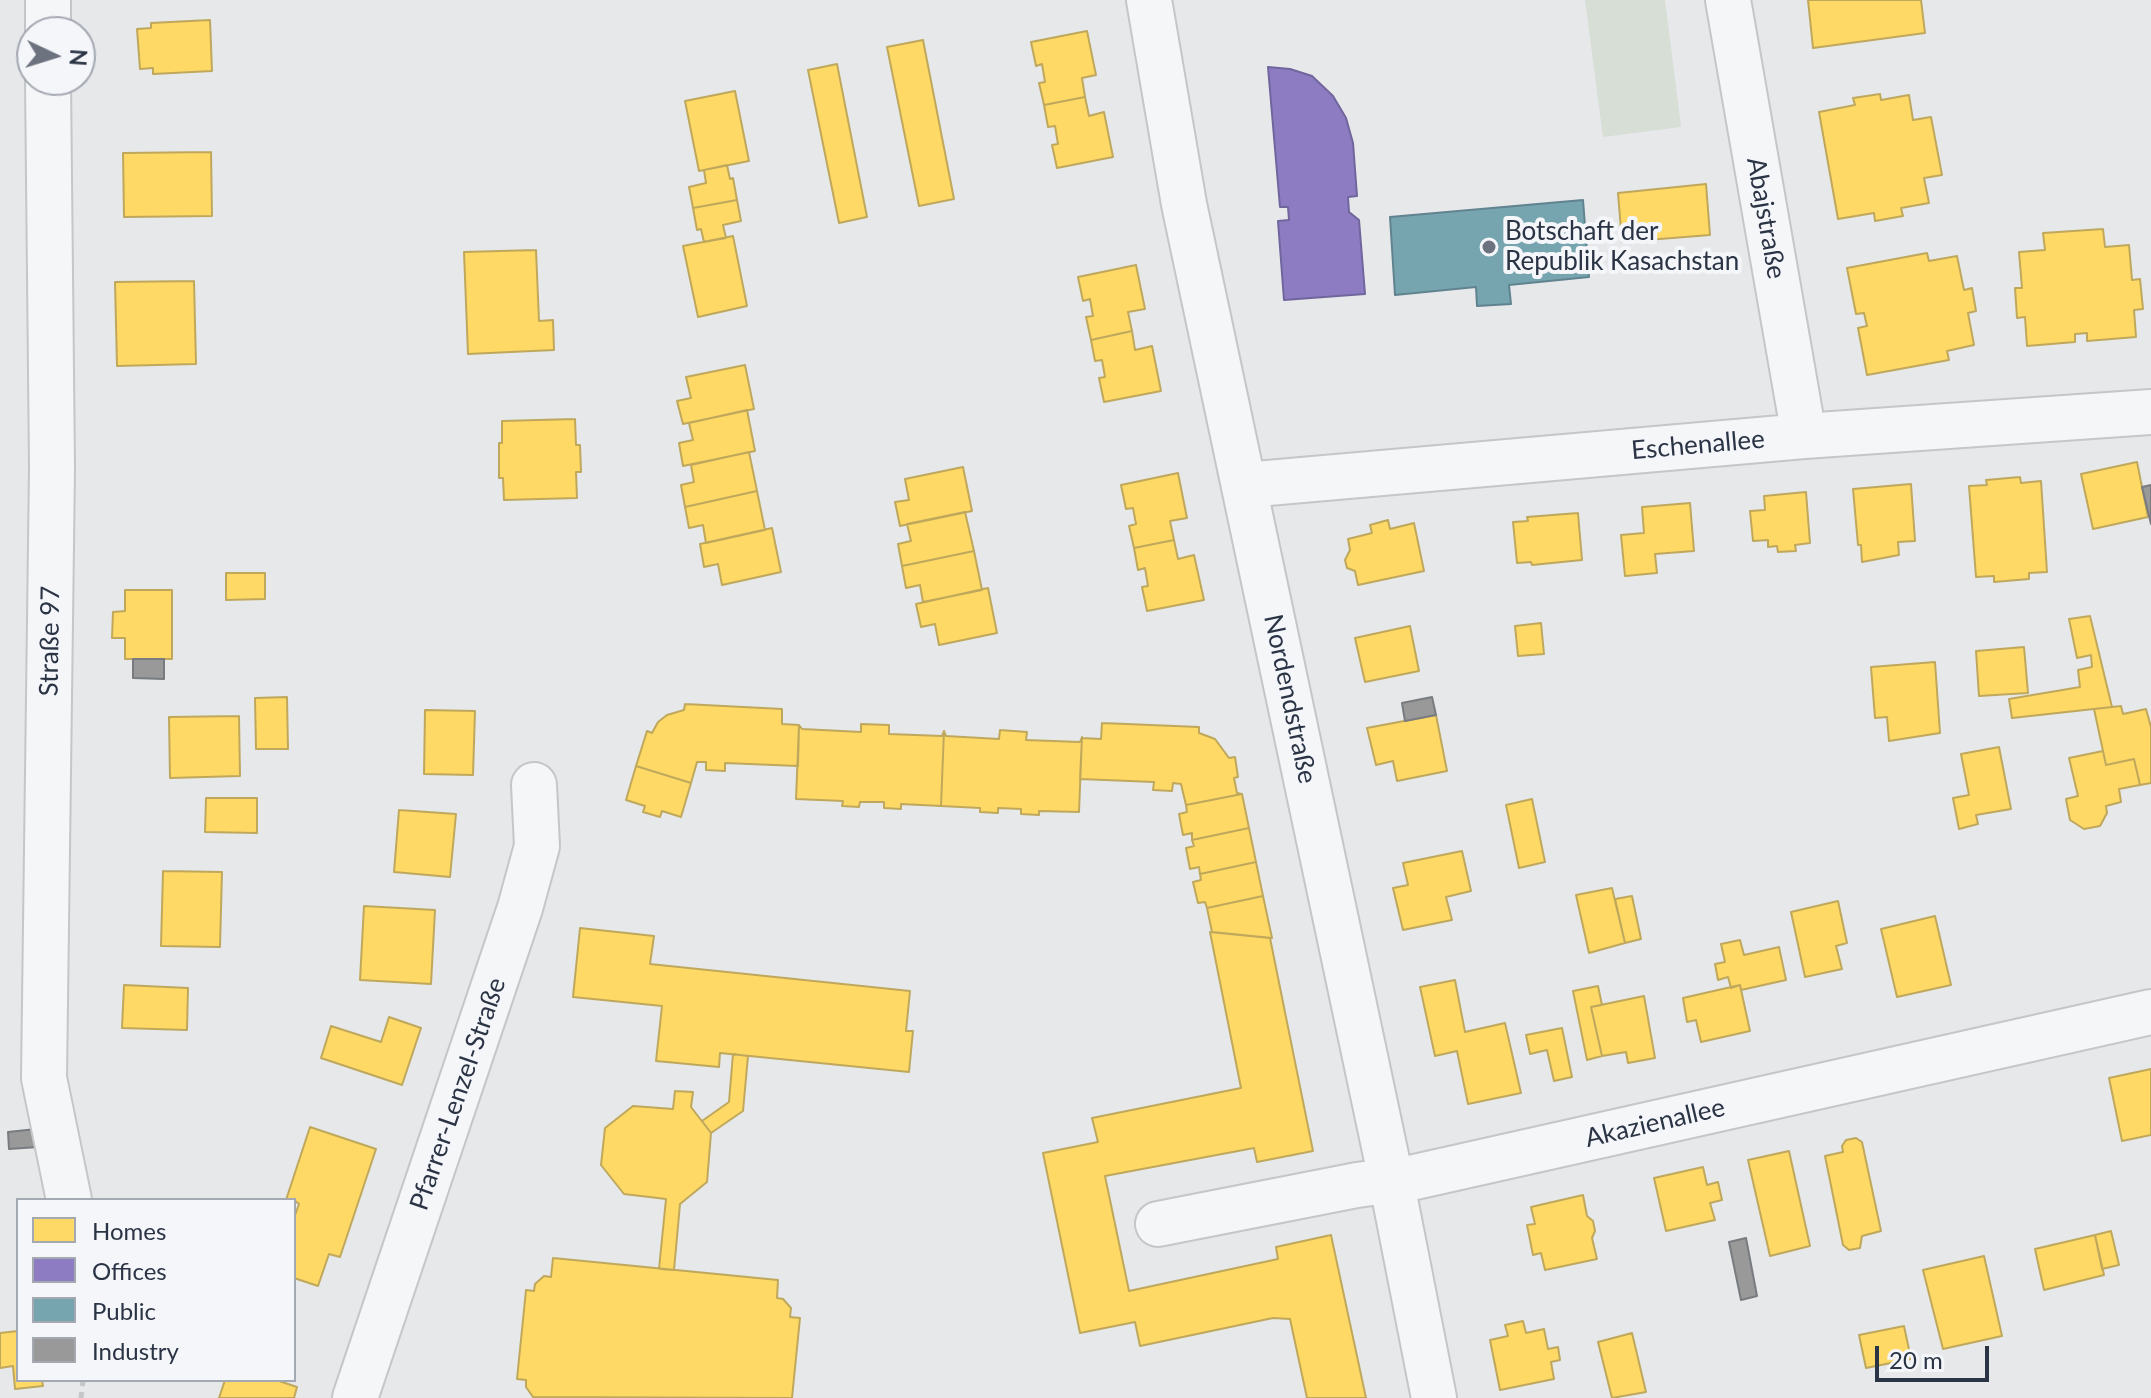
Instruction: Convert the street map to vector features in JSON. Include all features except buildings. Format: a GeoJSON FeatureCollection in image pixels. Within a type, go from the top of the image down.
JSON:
{"type":"FeatureCollection","features":[{"type":"Feature","properties":{"kind":"street","name":"Nordendstraße"},"geometry":{"type":"LineString","coordinates":[[1149,0],[1184,204],[1391,1179],[1434,1398]]}},
{"type":"Feature","properties":{"kind":"street","name":"Abajstraße"},"geometry":{"type":"LineString","coordinates":[[1728,0],[1804,436]]}},
{"type":"Feature","properties":{"kind":"street","name":"Straße 97"},"geometry":{"type":"LineString","coordinates":[[48,96],[52,468],[44,1078],[69,1198]]}},
{"type":"Feature","properties":{"kind":"street","name":"Eschenallee"},"geometry":{"type":"LineString","coordinates":[[1245,485],[1804,436],[2151,412]]}},
{"type":"Feature","properties":{"kind":"street","name":"Pfarrer-Lenzel-Straße"},"geometry":{"type":"LineString","coordinates":[[355,1398],[520,908],[537,846],[534,785]]}},
{"type":"Feature","properties":{"kind":"street","name":"Akazienallee"},"geometry":{"type":"LineString","coordinates":[[1158,1224],[1415,1177],[2151,1012]]}},
{"type":"Feature","properties":{"kind":"shaded area"},"geometry":{"type":"Polygon","coordinates":[[[1585,0],[1665,0],[1681,127],[1603,137],[1585,0]]]}},
{"type":"Feature","properties":{"kind":"place","name":"Botschaft der Republik Kasachstan"},"geometry":{"type":"Point","coordinates":[1489,247]}}]}
